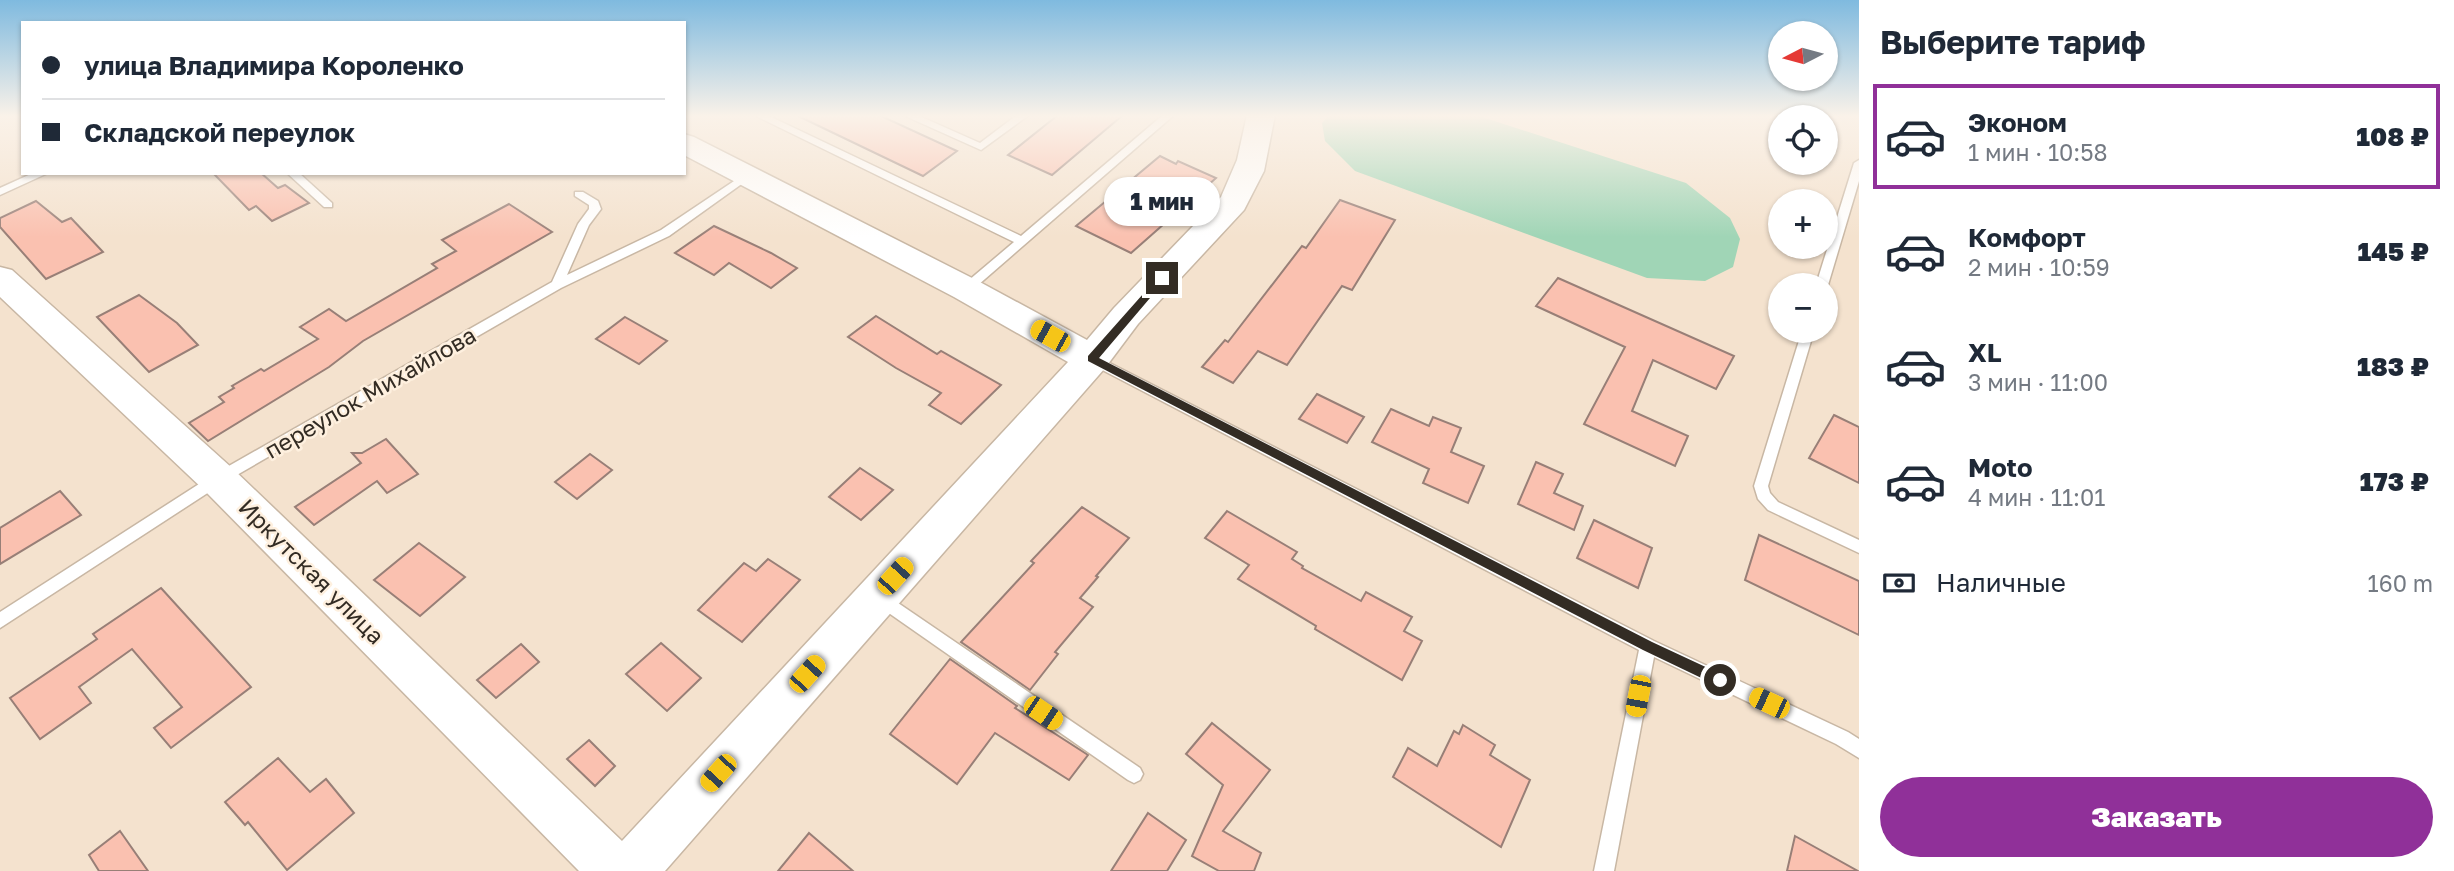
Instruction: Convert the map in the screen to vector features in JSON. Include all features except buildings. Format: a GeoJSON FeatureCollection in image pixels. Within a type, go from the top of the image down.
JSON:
{"type":"FeatureCollection","features":[{"type":"Feature","properties":{"kind":"street"},"geometry":{"type":"LineString","coordinates":[[708,156],[966,289],[1092,359]]}},
{"type":"Feature","properties":{"kind":"street"},"geometry":{"type":"LineString","coordinates":[[630,871],[1092,359],[1126,316],[1233,203],[1246,183],[1255,156]]}},
{"type":"Feature","properties":{"kind":"street","name":"Иркутская улица"},"geometry":{"type":"LineString","coordinates":[[0,278],[218,479],[616,871]]}},
{"type":"Feature","properties":{"kind":"lane"},"geometry":{"type":"LineString","coordinates":[[844,156],[1022,241]]}},
{"type":"Feature","properties":{"kind":"lane"},"geometry":{"type":"LineString","coordinates":[[966,289],[1122,156]]}},
{"type":"Feature","properties":{"kind":"lane"},"geometry":{"type":"LineString","coordinates":[[1826,273],[1859,163]]}},
{"type":"Feature","properties":{"kind":"lane"},"geometry":{"type":"LineString","coordinates":[[0,192],[38,175]]}},
{"type":"Feature","properties":{"kind":"lane"},"geometry":{"type":"LineString","coordinates":[[294,175],[328,205]]}},
{"type":"Feature","properties":{"kind":"lane","name":"переулок Михайлова"},"geometry":{"type":"LineString","coordinates":[[0,621],[218,479],[556,285],[665,233],[746,176]]}},
{"type":"Feature","properties":{"kind":"lane"},"geometry":{"type":"LineString","coordinates":[[556,285],[584,224],[595,208],[594,204],[579,194]]}},
{"type":"Feature","properties":{"kind":"lane"},"geometry":{"type":"LineString","coordinates":[[1804,343],[1761,486],[1763,495],[1773,506],[1859,547]]}},
{"type":"Feature","properties":{"kind":"lane"},"geometry":{"type":"LineString","coordinates":[[1092,359],[1648,646],[1842,738],[1859,749]]}},
{"type":"Feature","properties":{"kind":"lane"},"geometry":{"type":"LineString","coordinates":[[877,596],[1134,774]]}},
{"type":"Feature","properties":{"kind":"lane"},"geometry":{"type":"LineString","coordinates":[[1605,871],[1648,646]]}},
{"type":"Feature","properties":{"kind":"green space"},"geometry":{"type":"Polygon","coordinates":[[[1340,156],[1602,156],[1686,183],[1730,218],[1740,239],[1733,267],[1705,281],[1647,278],[1355,171],[1340,156]]]}},
{"type":"Feature","properties":{"kind":"route"},"geometry":{"type":"LineString","coordinates":[[1162,278],[1126,316],[1092,359],[1648,646],[1720,680]]}}]}
